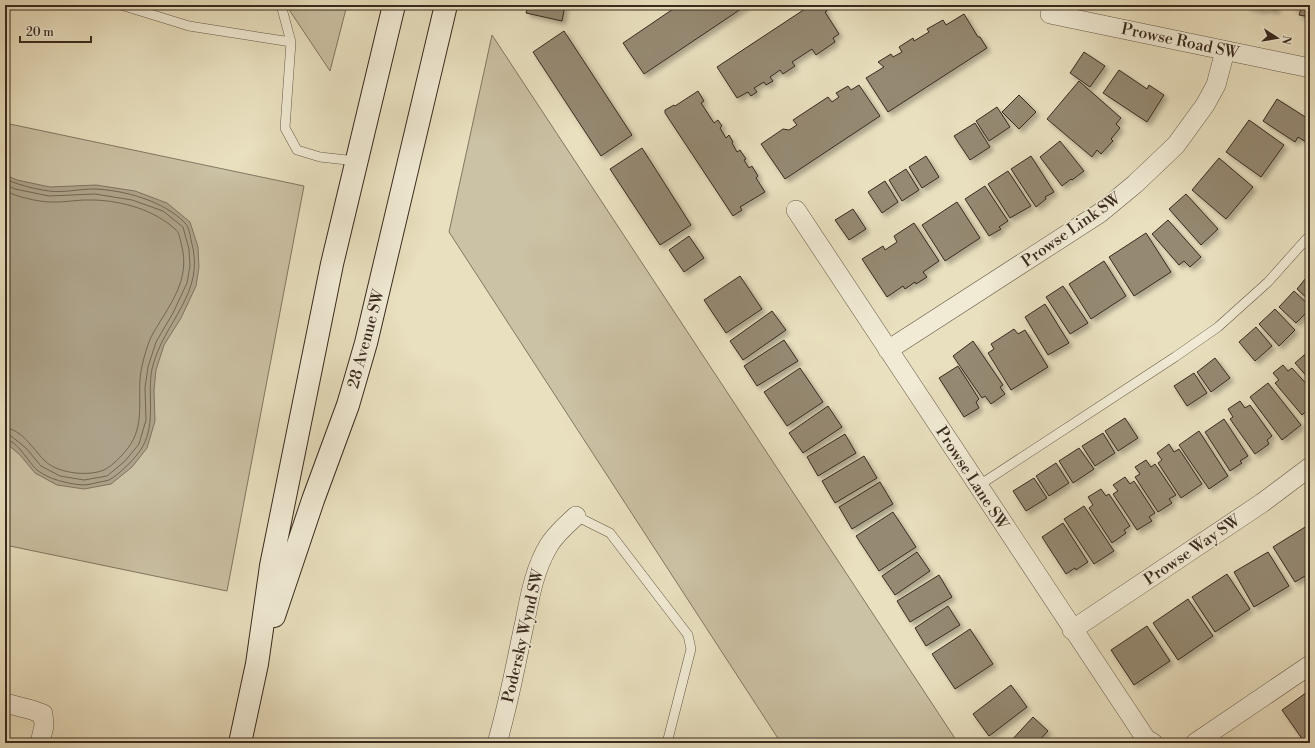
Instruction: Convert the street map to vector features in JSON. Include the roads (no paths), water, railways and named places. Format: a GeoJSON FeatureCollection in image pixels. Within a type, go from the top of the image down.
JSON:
{"type":"FeatureCollection","features":[{"type":"Feature","properties":{"kind":"main road","name":"28 Avenue SW"},"geometry":{"type":"LineString","coordinates":[[240,743],[258,664],[271,566],[332,264],[394,5]]}},
{"type":"Feature","properties":{"kind":"main road","name":"28 Avenue SW"},"geometry":{"type":"LineString","coordinates":[[258,664],[313,500],[350,399],[368,335],[446,5]]}},
{"type":"Feature","properties":{"kind":"street","name":"Prowse Road SW"},"geometry":{"type":"LineString","coordinates":[[1050,14],[1310,68]]}},
{"type":"Feature","properties":{"kind":"street","name":"Prowse Link SW"},"geometry":{"type":"LineString","coordinates":[[888,350],[1100,213],[1135,184],[1176,145],[1205,105],[1216,85],[1225,50]]}},
{"type":"Feature","properties":{"kind":"street","name":"Prowse Lane SW"},"geometry":{"type":"LineString","coordinates":[[796,210],[1072,630],[1146,739],[1153,743]]}},
{"type":"Feature","properties":{"kind":"street","name":"Prowse Way SW"},"geometry":{"type":"LineString","coordinates":[[1072,630],[1262,502],[1310,467]]}},
{"type":"Feature","properties":{"kind":"street","name":"Podersky Wynd SW"},"geometry":{"type":"LineString","coordinates":[[497,743],[505,714],[538,566],[549,545],[559,531],[576,516]]}},
{"type":"Feature","properties":{"kind":"street"},"geometry":{"type":"LineString","coordinates":[[1195,743],[1310,665]]}},
{"type":"Feature","properties":{"kind":"street"},"geometry":{"type":"LineString","coordinates":[[5,703],[43,714],[44,726],[40,743]]}},
{"type":"Feature","properties":{"kind":"lane"},"geometry":{"type":"LineString","coordinates":[[122,5],[189,26],[291,42]]}},
{"type":"Feature","properties":{"kind":"lane"},"geometry":{"type":"LineString","coordinates":[[281,5],[291,42],[285,128],[297,150],[320,157],[356,162]]}},
{"type":"Feature","properties":{"kind":"lane"},"geometry":{"type":"LineString","coordinates":[[978,486],[1175,357],[1218,327],[1268,282],[1310,235]]}},
{"type":"Feature","properties":{"kind":"lane"},"geometry":{"type":"LineString","coordinates":[[576,516],[610,533],[688,635],[691,649],[667,743]]}},
{"type":"Feature","properties":{"kind":"water"},"geometry":{"type":"Polygon","coordinates":[[[5,175],[17,180],[50,187],[96,185],[135,191],[167,203],[190,222],[198,247],[199,267],[196,286],[181,318],[164,345],[156,370],[154,390],[155,421],[147,448],[132,467],[111,484],[84,489],[57,485],[35,473],[20,455],[5,442],[5,175]]]}}]}
